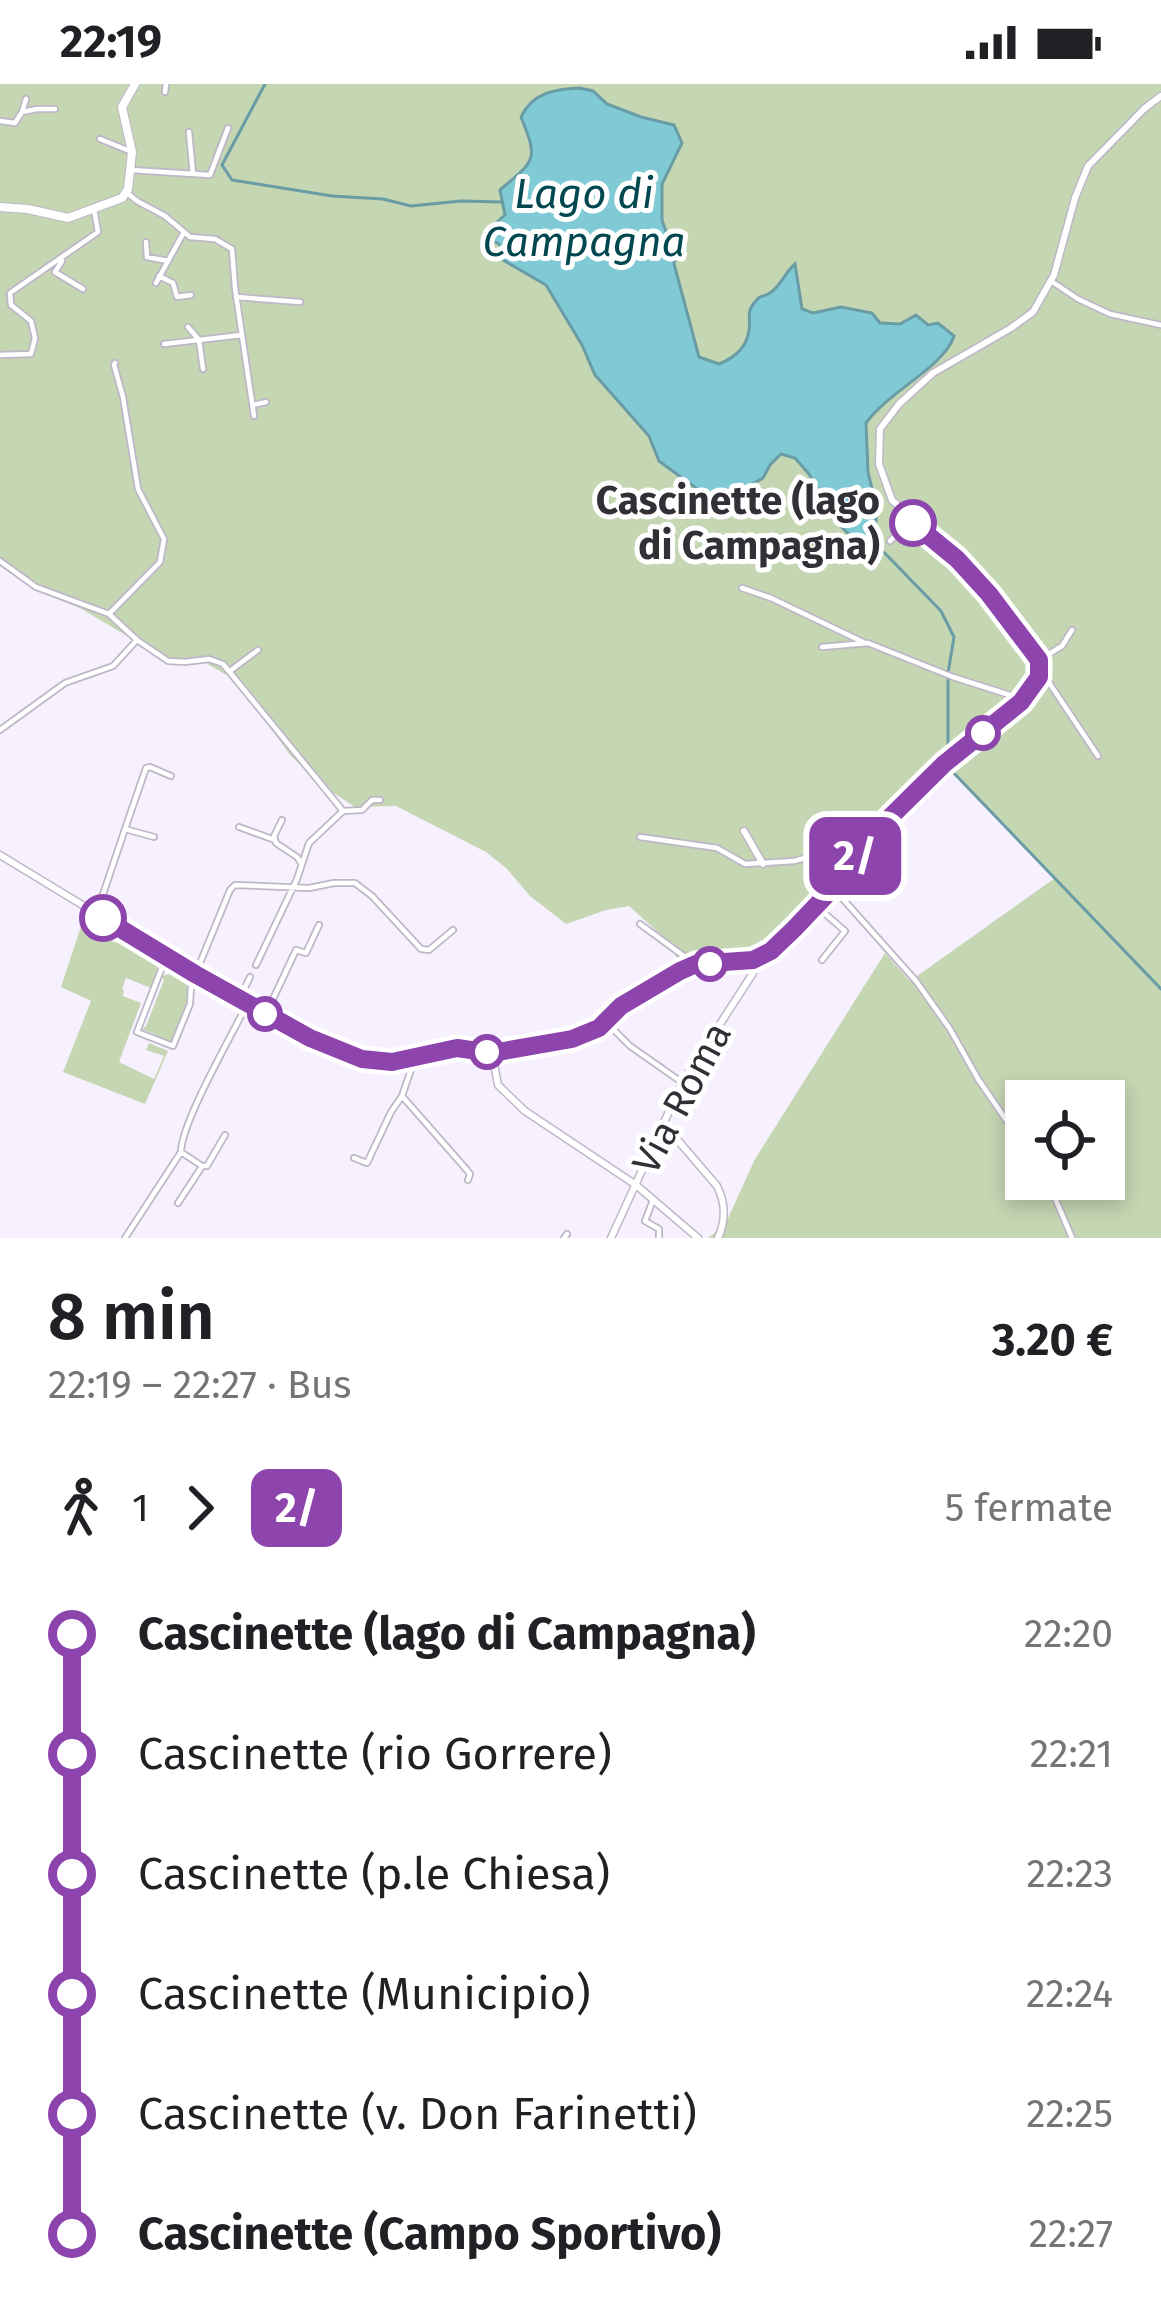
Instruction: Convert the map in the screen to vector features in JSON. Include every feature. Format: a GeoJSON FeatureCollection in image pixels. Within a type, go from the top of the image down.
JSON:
{"type":"FeatureCollection","features":[{"type":"Feature","properties":{"kind":"main road"},"geometry":{"type":"LineString","coordinates":[[0,207],[68,218],[122,198],[133,152],[122,107],[135,84]]}},
{"type":"Feature","properties":{"kind":"street"},"geometry":{"type":"LineString","coordinates":[[1098,756],[1024,638],[972,574],[911,521],[886,490],[879,464],[880,429],[899,404],[948,363],[1027,318],[1038,305],[1051,281],[1087,168],[1161,96]]}},
{"type":"Feature","properties":{"kind":"street"},"geometry":{"type":"LineString","coordinates":[[15,123],[26,99]]}},
{"type":"Feature","properties":{"kind":"street"},"geometry":{"type":"LineString","coordinates":[[22,112],[55,110]]}},
{"type":"Feature","properties":{"kind":"street"},"geometry":{"type":"LineString","coordinates":[[0,121],[21,129]]}},
{"type":"Feature","properties":{"kind":"street"},"geometry":{"type":"LineString","coordinates":[[131,170],[210,175],[228,128]]}},
{"type":"Feature","properties":{"kind":"street"},"geometry":{"type":"LineString","coordinates":[[189,132],[193,174]]}},
{"type":"Feature","properties":{"kind":"street"},"geometry":{"type":"LineString","coordinates":[[100,139],[133,152]]}},
{"type":"Feature","properties":{"kind":"street"},"geometry":{"type":"LineString","coordinates":[[126,192],[190,237],[223,242],[232,249],[254,416]]}},
{"type":"Feature","properties":{"kind":"street"},"geometry":{"type":"LineString","coordinates":[[0,355],[31,354],[32,321],[11,305],[10,293],[98,232],[94,209]]}},
{"type":"Feature","properties":{"kind":"street"},"geometry":{"type":"LineString","coordinates":[[184,232],[158,279],[173,283],[177,297],[190,295]]}},
{"type":"Feature","properties":{"kind":"street"},"geometry":{"type":"LineString","coordinates":[[146,242],[147,257],[168,261]]}},
{"type":"Feature","properties":{"kind":"street"},"geometry":{"type":"LineString","coordinates":[[64,256],[55,272],[83,289]]}},
{"type":"Feature","properties":{"kind":"street"},"geometry":{"type":"LineString","coordinates":[[1051,281],[1110,314],[1161,325]]}},
{"type":"Feature","properties":{"kind":"street"},"geometry":{"type":"LineString","coordinates":[[236,296],[300,302]]}},
{"type":"Feature","properties":{"kind":"street"},"geometry":{"type":"LineString","coordinates":[[188,327],[199,340],[203,369]]}},
{"type":"Feature","properties":{"kind":"street"},"geometry":{"type":"LineString","coordinates":[[164,344],[242,335]]}},
{"type":"Feature","properties":{"kind":"street"},"geometry":{"type":"LineString","coordinates":[[109,614],[160,562],[164,539],[138,490],[116,362]]}},
{"type":"Feature","properties":{"kind":"street"},"geometry":{"type":"LineString","coordinates":[[253,405],[266,402]]}},
{"type":"Feature","properties":{"kind":"street"},"geometry":{"type":"LineString","coordinates":[[890,541],[911,521]]}},
{"type":"Feature","properties":{"kind":"street"},"geometry":{"type":"LineString","coordinates":[[0,561],[36,587],[109,614],[168,661],[217,659],[344,811]]}},
{"type":"Feature","properties":{"kind":"street"},"geometry":{"type":"LineString","coordinates":[[742,588],[868,644],[1021,702]]}},
{"type":"Feature","properties":{"kind":"street"},"geometry":{"type":"LineString","coordinates":[[0,855],[243,1002],[362,1059],[392,1062],[457,1048],[492,1053],[572,1039],[599,1028],[636,996],[696,964],[753,960],[771,951],[833,888],[869,838],[947,762],[1021,702],[1034,686],[1040,665],[1063,646],[1072,630]]}},
{"type":"Feature","properties":{"kind":"street"},"geometry":{"type":"LineString","coordinates":[[0,730],[65,683],[113,666],[137,640]]}},
{"type":"Feature","properties":{"kind":"street"},"geometry":{"type":"LineString","coordinates":[[822,647],[868,644]]}},
{"type":"Feature","properties":{"kind":"street"},"geometry":{"type":"LineString","coordinates":[[230,671],[258,650]]}},
{"type":"Feature","properties":{"kind":"street"},"geometry":{"type":"LineString","coordinates":[[96,915],[146,768],[171,776]]}},
{"type":"Feature","properties":{"kind":"street"},"geometry":{"type":"LineString","coordinates":[[256,965],[309,843],[344,811],[362,810],[372,800],[380,800]]}},
{"type":"Feature","properties":{"kind":"street"},"geometry":{"type":"LineString","coordinates":[[274,840],[282,820]]}},
{"type":"Feature","properties":{"kind":"street"},"geometry":{"type":"LineString","coordinates":[[239,827],[274,840],[302,863]]}},
{"type":"Feature","properties":{"kind":"street"},"geometry":{"type":"LineString","coordinates":[[125,829],[154,837]]}},
{"type":"Feature","properties":{"kind":"street"},"geometry":{"type":"LineString","coordinates":[[744,831],[763,864]]}},
{"type":"Feature","properties":{"kind":"street"},"geometry":{"type":"LineString","coordinates":[[640,837],[717,848],[741,863],[794,862],[816,855],[854,858]]}},
{"type":"Feature","properties":{"kind":"street"},"geometry":{"type":"LineString","coordinates":[[166,957],[137,1032],[173,1046],[190,1004],[195,974],[235,885],[309,888],[356,883],[421,949],[429,950],[453,930]]}},
{"type":"Feature","properties":{"kind":"street"},"geometry":{"type":"LineString","coordinates":[[833,888],[916,981],[1005,1118]]}},
{"type":"Feature","properties":{"kind":"street"},"geometry":{"type":"LineString","coordinates":[[816,906],[845,931],[823,960]]}},
{"type":"Feature","properties":{"kind":"street"},"geometry":{"type":"LineString","coordinates":[[640,924],[696,964]]}},
{"type":"Feature","properties":{"kind":"street"},"geometry":{"type":"LineString","coordinates":[[266,1014],[296,950],[306,953],[319,925]]}},
{"type":"Feature","properties":{"kind":"street","name":"Via Roma"},"geometry":{"type":"LineString","coordinates":[[611,1238],[682,1082],[753,973],[753,960]]}},
{"type":"Feature","properties":{"kind":"street"},"geometry":{"type":"LineString","coordinates":[[225,1136],[207,1166],[179,1147],[250,977]]}},
{"type":"Feature","properties":{"kind":"street"},"geometry":{"type":"LineString","coordinates":[[605,1021],[630,1046],[682,1082]]}},
{"type":"Feature","properties":{"kind":"street"},"geometry":{"type":"LineString","coordinates":[[492,1053],[498,1085],[515,1102],[636,1185],[698,1238]]}},
{"type":"Feature","properties":{"kind":"street"},"geometry":{"type":"LineString","coordinates":[[354,1158],[367,1163],[402,1096],[415,1058]]}},
{"type":"Feature","properties":{"kind":"street"},"geometry":{"type":"LineString","coordinates":[[402,1096],[470,1174],[468,1180]]}},
{"type":"Feature","properties":{"kind":"street"},"geometry":{"type":"LineString","coordinates":[[663,1123],[723,1197],[724,1225],[718,1238]]}},
{"type":"Feature","properties":{"kind":"street"},"geometry":{"type":"LineString","coordinates":[[125,1238],[181,1152]]}},
{"type":"Feature","properties":{"kind":"street"},"geometry":{"type":"LineString","coordinates":[[178,1203],[202,1166]]}},
{"type":"Feature","properties":{"kind":"street"},"geometry":{"type":"LineString","coordinates":[[1056,1200],[1072,1238]]}},
{"type":"Feature","properties":{"kind":"street"},"geometry":{"type":"LineString","coordinates":[[653,1201],[644,1217],[659,1229],[659,1238]]}},
{"type":"Feature","properties":{"kind":"green space"},"geometry":{"type":"Polygon","coordinates":[[[0,84],[1161,84],[1161,1238],[708,1238],[725,1225],[755,1159],[885,953],[910,981],[1055,878],[950,769],[903,812],[768,960],[685,969],[660,934],[629,906],[566,924],[486,852],[396,806],[355,807],[320,784],[291,756],[235,680],[204,662],[169,661],[80,608],[37,591],[0,566],[0,84]]]}},
{"type":"Feature","properties":{"kind":"green space"},"geometry":{"type":"Polygon","coordinates":[[[82,923],[116,943],[120,934],[160,960],[151,988],[126,978],[122,989],[123,996],[141,1003],[119,1062],[154,1079],[164,1056],[146,1050],[149,1043],[168,1051],[145,1104],[63,1072],[91,1001],[61,987],[82,923]]]}},
{"type":"Feature","properties":{"kind":"green space"},"geometry":{"type":"Polygon","coordinates":[[[172,969],[188,979],[189,1004],[172,1042],[142,1029],[164,980],[161,976],[172,969]]]}},
{"type":"Feature","properties":{"kind":"water","name":"Lago di Campagna"},"geometry":{"type":"Polygon","coordinates":[[[579,88],[593,91],[607,104],[674,125],[682,143],[662,184],[662,220],[699,357],[719,364],[739,352],[748,336],[752,307],[795,264],[802,309],[813,313],[841,307],[872,313],[880,323],[900,324],[916,315],[928,325],[938,323],[954,336],[939,358],[866,423],[868,472],[877,510],[874,544],[861,546],[818,504],[818,489],[795,458],[781,454],[763,478],[729,497],[708,496],[659,461],[649,436],[595,375],[546,285],[503,260],[499,244],[491,240],[496,223],[505,215],[500,190],[530,159],[521,117],[531,102],[545,94],[579,88]]]}},
{"type":"Feature","properties":{"kind":"waterway"},"geometry":{"type":"LineString","coordinates":[[265,84],[222,165],[232,180],[411,206],[502,202]]}},
{"type":"Feature","properties":{"kind":"waterway"},"geometry":{"type":"LineString","coordinates":[[875,543],[941,611],[954,637],[948,673],[948,767],[1161,989]]}},
{"type":"Feature","properties":{"kind":"bus line","name":"2/"},"geometry":{"type":"LineString","coordinates":[[103,918],[310,1038],[362,1059],[392,1062],[457,1048],[492,1053],[572,1039],[599,1028],[621,1006],[696,964],[753,960],[771,951],[794,929],[844,875],[869,838],[944,764],[1021,702],[1039,677],[1039,660],[989,594],[957,559],[913,523]]}},
{"type":"Feature","properties":{"kind":"place","name":"Cascinette (lago di Campagna)"},"geometry":{"type":"Point","coordinates":[913,523]}}]}
